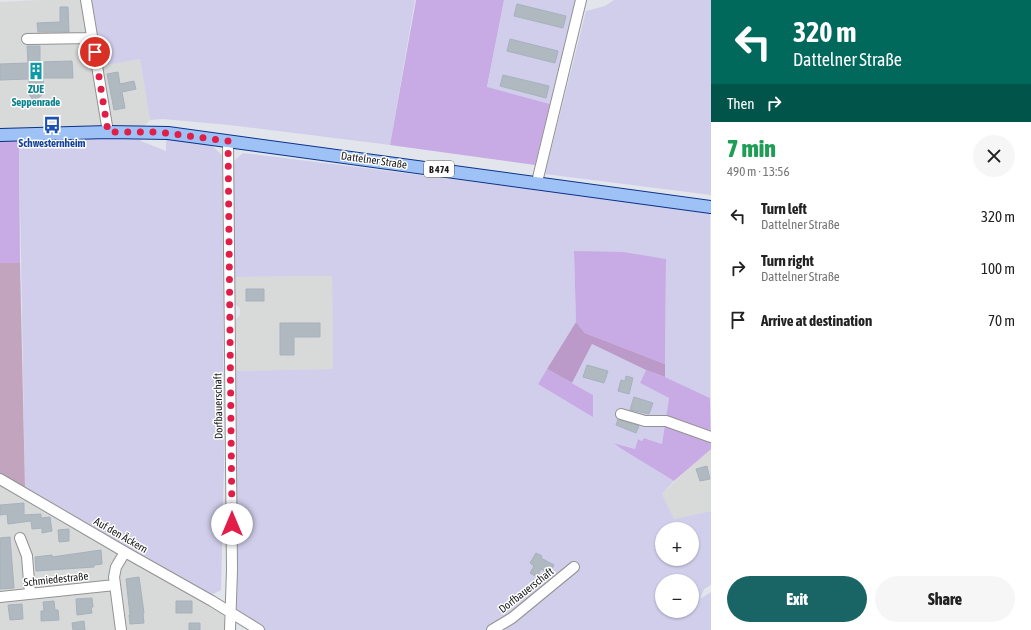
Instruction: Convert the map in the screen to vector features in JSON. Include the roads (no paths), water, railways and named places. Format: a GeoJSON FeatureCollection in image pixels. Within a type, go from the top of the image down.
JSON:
{"type":"FeatureCollection","features":[{"type":"Feature","properties":{"kind":"main road","name":"Dattelner Straße"},"geometry":{"type":"LineString","coordinates":[[0,135],[163,132],[711,207]]}},
{"type":"Feature","properties":{"kind":"street"},"geometry":{"type":"LineString","coordinates":[[86,0],[108,132]]}},
{"type":"Feature","properties":{"kind":"street"},"geometry":{"type":"LineString","coordinates":[[536,182],[581,0]]}},
{"type":"Feature","properties":{"kind":"street"},"geometry":{"type":"LineString","coordinates":[[27,39],[93,38]]}},
{"type":"Feature","properties":{"kind":"street","name":"Dorfbauerschaft"},"geometry":{"type":"LineString","coordinates":[[228,141],[232,555],[230,630]]}},
{"type":"Feature","properties":{"kind":"street"},"geometry":{"type":"LineString","coordinates":[[621,414],[645,421],[666,421],[711,437]]}},
{"type":"Feature","properties":{"kind":"street","name":"Auf den Äckern"},"geometry":{"type":"LineString","coordinates":[[0,478],[230,612]]}},
{"type":"Feature","properties":{"kind":"street"},"geometry":{"type":"LineString","coordinates":[[20,538],[27,556],[30,594]]}},
{"type":"Feature","properties":{"kind":"street"},"geometry":{"type":"LineString","coordinates":[[121,630],[114,577],[116,567],[125,552]]}},
{"type":"Feature","properties":{"kind":"street","name":"Dorfbauerschaft"},"geometry":{"type":"LineString","coordinates":[[492,630],[512,618],[574,567]]}},
{"type":"Feature","properties":{"kind":"street","name":"Schmiedestraße"},"geometry":{"type":"LineString","coordinates":[[0,597],[115,585]]}},
{"type":"Feature","properties":{"kind":"street"},"geometry":{"type":"LineString","coordinates":[[230,612],[259,630]]}},
{"type":"Feature","properties":{"kind":"place","name":"ZUE Seppenrade"},"geometry":{"type":"Point","coordinates":[36,71]}},
{"type":"Feature","properties":{"kind":"place","name":"Schwesternheim"},"geometry":{"type":"Point","coordinates":[52,125]}}]}
